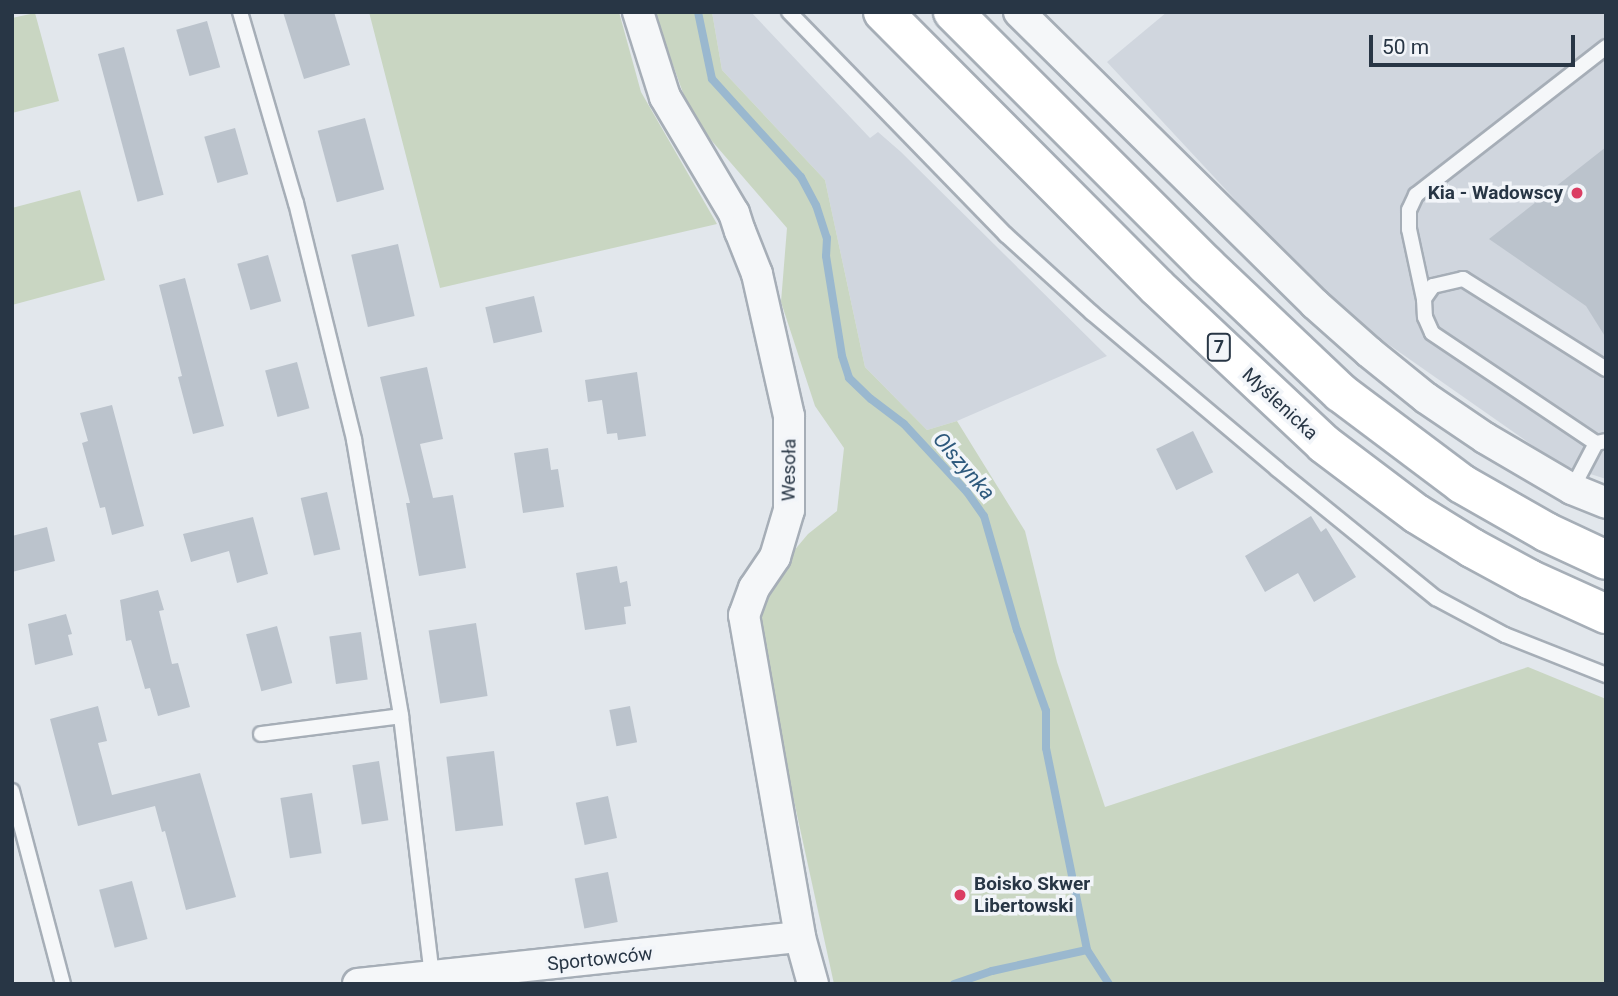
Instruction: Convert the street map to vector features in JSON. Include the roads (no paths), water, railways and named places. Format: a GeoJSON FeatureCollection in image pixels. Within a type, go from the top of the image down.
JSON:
{"type":"FeatureCollection","features":[{"type":"Feature","properties":{"kind":"highway","name":"Myślenicka"},"geometry":{"type":"LineString","coordinates":[[883,12],[1157,287],[1324,444],[1399,501],[1472,548],[1529,579],[1606,614]]}},
{"type":"Feature","properties":{"kind":"highway"},"geometry":{"type":"LineString","coordinates":[[953,12],[1206,265],[1341,393],[1462,484],[1546,532],[1606,560]]}},
{"type":"Feature","properties":{"kind":"street","name":"Wesoła"},"geometry":{"type":"LineString","coordinates":[[638,12],[665,97],[734,213],[757,274],[789,416],[789,510],[775,556],[754,588],[744,615],[800,937],[813,984]]}},
{"type":"Feature","properties":{"kind":"street"},"geometry":{"type":"LineString","coordinates":[[1019,12],[1315,304],[1369,352],[1426,398],[1485,438],[1572,489],[1606,503]]}},
{"type":"Feature","properties":{"kind":"street","name":"Sportowców"},"geometry":{"type":"LineString","coordinates":[[358,984],[800,937]]}},
{"type":"Feature","properties":{"kind":"lane"},"geometry":{"type":"LineString","coordinates":[[240,12],[296,203],[354,440],[401,716],[432,975]]}},
{"type":"Feature","properties":{"kind":"lane"},"geometry":{"type":"LineString","coordinates":[[789,12],[1006,235],[1092,313],[1436,598],[1505,635],[1606,675]]}},
{"type":"Feature","properties":{"kind":"lane"},"geometry":{"type":"LineString","coordinates":[[1572,489],[1601,442],[1432,333],[1425,317],[1424,299],[1409,229],[1409,209],[1416,195],[1606,47]]}},
{"type":"Feature","properties":{"kind":"lane"},"geometry":{"type":"LineString","coordinates":[[1424,299],[1433,286],[1463,279],[1606,369]]}},
{"type":"Feature","properties":{"kind":"lane"},"geometry":{"type":"LineString","coordinates":[[261,734],[401,716]]}},
{"type":"Feature","properties":{"kind":"lane"},"geometry":{"type":"LineString","coordinates":[[12,790],[63,984]]}},
{"type":"Feature","properties":{"kind":"waterway","name":"Olszynka"},"geometry":{"type":"LineString","coordinates":[[698,12],[712,79],[801,177],[816,205],[827,238],[826,256],[842,356],[849,378],[904,424],[967,492],[984,516],[1017,630],[1046,711],[1046,748],[1087,950],[1109,984]]}},
{"type":"Feature","properties":{"kind":"waterway","name":"Olszynka"},"geometry":{"type":"LineString","coordinates":[[954,984],[992,971],[1087,950]]}},
{"type":"Feature","properties":{"kind":"place","name":"Kia - Wadowscy"},"geometry":{"type":"Point","coordinates":[1577,193]}},
{"type":"Feature","properties":{"kind":"place","name":"Boisko Skwer Libertowski"},"geometry":{"type":"Point","coordinates":[960,895]}}]}
